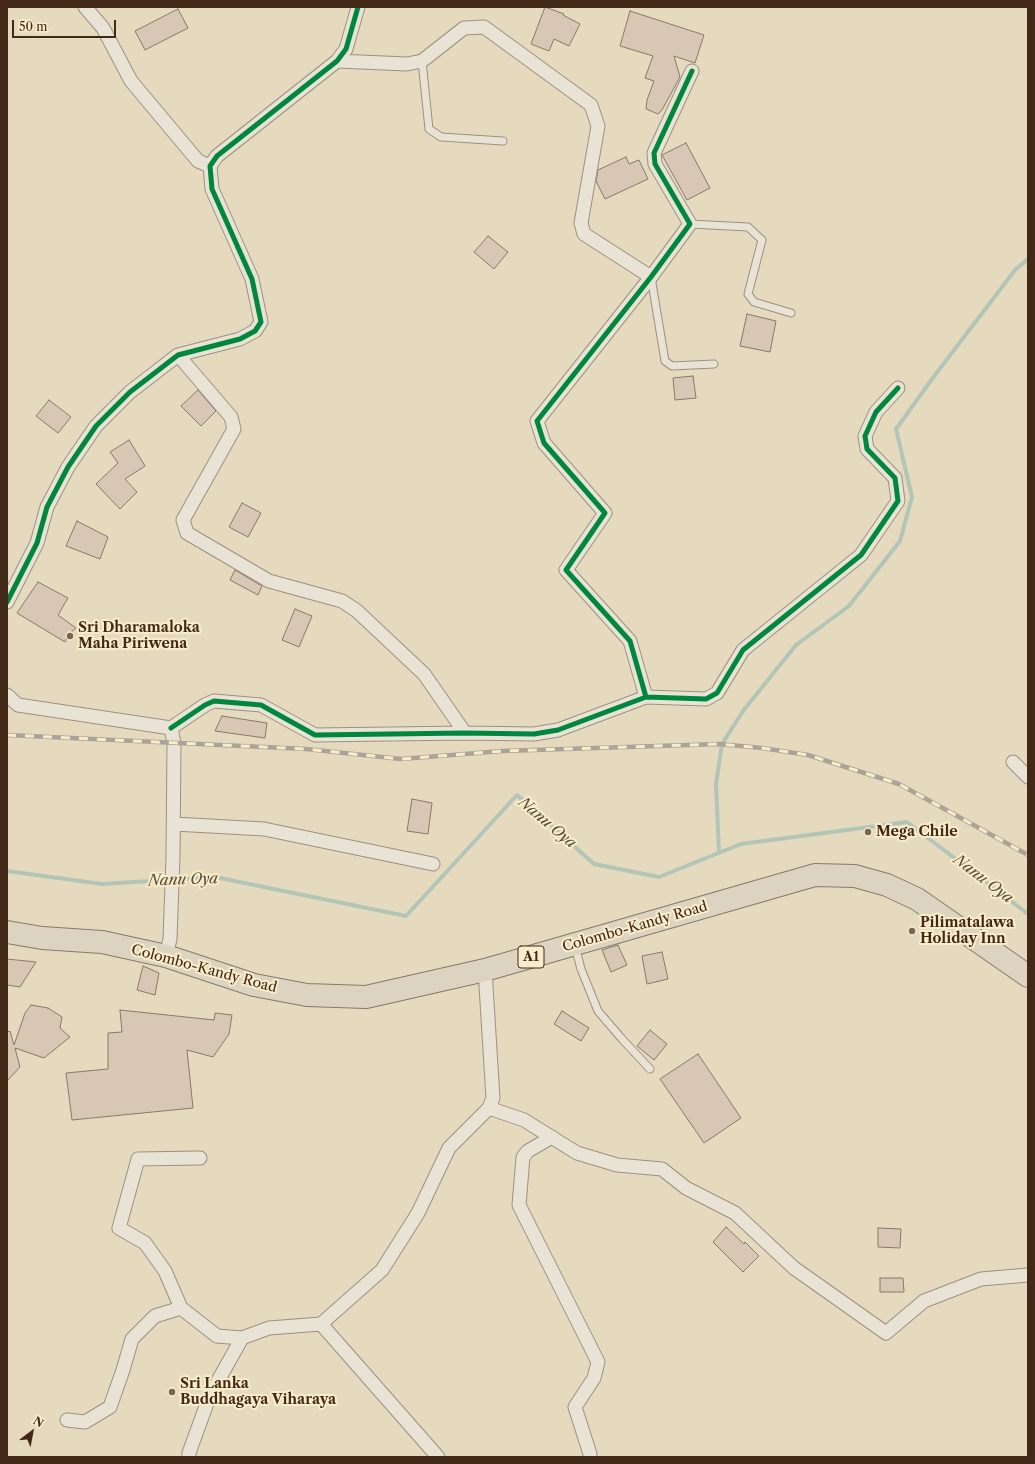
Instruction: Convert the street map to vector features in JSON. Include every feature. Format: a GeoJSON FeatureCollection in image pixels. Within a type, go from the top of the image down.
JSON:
{"type":"FeatureCollection","features":[{"type":"Feature","properties":{"kind":"highway","name":"Colombo-Kandy Road"},"geometry":{"type":"LineString","coordinates":[[7,932],[42,938],[102,942],[166,956],[254,985],[307,995],[366,997],[485,970],[815,875],[855,876],[887,885],[917,899],[1028,976]]}},
{"type":"Feature","properties":{"kind":"street"},"geometry":{"type":"LineString","coordinates":[[86,7],[103,28],[131,81],[198,161],[210,166]]}},
{"type":"Feature","properties":{"kind":"street"},"geometry":{"type":"LineString","coordinates":[[7,602],[37,543],[47,507],[68,466],[96,426],[130,392],[178,356],[240,339],[255,331],[261,322],[252,279],[212,189],[210,166],[217,156],[337,61],[346,49],[358,7]]}},
{"type":"Feature","properties":{"kind":"street"},"geometry":{"type":"LineString","coordinates":[[337,61],[407,64],[422,62],[464,28],[484,27],[591,105],[598,126],[581,223],[584,234],[651,277]]}},
{"type":"Feature","properties":{"kind":"street"},"geometry":{"type":"LineString","coordinates":[[646,697],[630,642],[566,570],[605,513],[544,443],[537,421],[651,277],[690,224],[655,164],[654,153],[692,71]]}},
{"type":"Feature","properties":{"kind":"street"},"geometry":{"type":"LineString","coordinates":[[178,356],[231,418],[234,430],[183,520],[187,533],[269,580],[342,601],[357,611],[424,674],[465,733]]}},
{"type":"Feature","properties":{"kind":"street"},"geometry":{"type":"LineString","coordinates":[[7,695],[18,705],[171,728],[205,705],[214,701],[261,705],[315,735],[465,733],[534,734],[558,730],[646,697],[706,700],[717,693],[743,650],[861,555],[898,501],[895,478],[867,449],[865,436],[876,412],[898,388]]}},
{"type":"Feature","properties":{"kind":"street"},"geometry":{"type":"LineString","coordinates":[[166,956],[170,939],[174,824],[174,743],[171,728]]}},
{"type":"Feature","properties":{"kind":"street"},"geometry":{"type":"LineString","coordinates":[[1013,762],[1028,777]]}},
{"type":"Feature","properties":{"kind":"street"},"geometry":{"type":"LineString","coordinates":[[174,824],[264,830],[433,864]]}},
{"type":"Feature","properties":{"kind":"street"},"geometry":{"type":"LineString","coordinates":[[200,1158],[138,1159],[118,1228],[145,1243],[166,1271],[181,1308],[217,1336],[242,1338],[270,1328],[321,1324],[382,1270],[418,1213],[449,1148],[489,1108],[493,1098],[485,970]]}},
{"type":"Feature","properties":{"kind":"street"},"geometry":{"type":"LineString","coordinates":[[489,1108],[524,1120],[577,1153],[617,1165],[662,1169],[686,1188],[735,1213],[794,1268],[886,1332],[924,1301],[981,1279],[1028,1275]]}},
{"type":"Feature","properties":{"kind":"street"},"geometry":{"type":"LineString","coordinates":[[552,1137],[528,1151],[523,1157],[519,1205],[598,1362],[594,1378],[575,1407],[590,1454]]}},
{"type":"Feature","properties":{"kind":"street"},"geometry":{"type":"LineString","coordinates":[[67,1420],[85,1422],[110,1407],[132,1339],[155,1316],[181,1308]]}},
{"type":"Feature","properties":{"kind":"street"},"geometry":{"type":"LineString","coordinates":[[321,1324],[438,1457]]}},
{"type":"Feature","properties":{"kind":"street"},"geometry":{"type":"LineString","coordinates":[[188,1457],[210,1395],[242,1338]]}},
{"type":"Feature","properties":{"kind":"lane"},"geometry":{"type":"LineString","coordinates":[[422,62],[429,130],[441,137],[503,141]]}},
{"type":"Feature","properties":{"kind":"lane"},"geometry":{"type":"LineString","coordinates":[[690,224],[748,227],[762,240],[748,294],[754,302],[791,313]]}},
{"type":"Feature","properties":{"kind":"lane"},"geometry":{"type":"LineString","coordinates":[[651,277],[666,361],[672,366],[714,364]]}},
{"type":"Feature","properties":{"kind":"lane"},"geometry":{"type":"LineString","coordinates":[[575,944],[581,969],[598,1011],[650,1069]]}},
{"type":"Feature","properties":{"kind":"building"},"geometry":{"type":"Polygon","coordinates":[[[545,7],[564,14],[563,15],[580,24],[569,46],[554,39],[549,51],[531,44],[545,7]]]}},
{"type":"Feature","properties":{"kind":"building"},"geometry":{"type":"Polygon","coordinates":[[[178,9],[188,28],[145,50],[135,31],[178,9]]]}},
{"type":"Feature","properties":{"kind":"building"},"geometry":{"type":"Polygon","coordinates":[[[630,11],[704,35],[695,63],[674,56],[680,77],[662,110],[658,114],[646,109],[647,100],[654,81],[645,78],[653,56],[620,46],[630,11]]]}},
{"type":"Feature","properties":{"kind":"building"},"geometry":{"type":"Polygon","coordinates":[[[686,143],[710,188],[687,200],[662,155],[686,143]]]}},
{"type":"Feature","properties":{"kind":"building"},"geometry":{"type":"Polygon","coordinates":[[[626,157],[629,164],[639,160],[648,179],[605,199],[596,181],[598,170],[626,157]]]}},
{"type":"Feature","properties":{"kind":"building"},"geometry":{"type":"Polygon","coordinates":[[[488,236],[508,252],[494,269],[474,252],[488,236]]]}},
{"type":"Feature","properties":{"kind":"building"},"geometry":{"type":"Polygon","coordinates":[[[747,314],[776,321],[770,352],[740,346],[747,314]]]}},
{"type":"Feature","properties":{"kind":"building"},"geometry":{"type":"Polygon","coordinates":[[[693,376],[696,398],[675,400],[673,378],[693,376]]]}},
{"type":"Feature","properties":{"kind":"building"},"geometry":{"type":"Polygon","coordinates":[[[198,390],[216,411],[201,426],[181,406],[198,390]]]}},
{"type":"Feature","properties":{"kind":"building"},"geometry":{"type":"Polygon","coordinates":[[[49,400],[71,417],[58,433],[36,416],[49,400]]]}},
{"type":"Feature","properties":{"kind":"building"},"geometry":{"type":"Polygon","coordinates":[[[129,440],[145,466],[125,479],[137,492],[120,509],[96,484],[118,463],[110,452],[129,440]]]}},
{"type":"Feature","properties":{"kind":"building"},"geometry":{"type":"Polygon","coordinates":[[[242,503],[261,513],[248,537],[229,527],[242,503]]]}},
{"type":"Feature","properties":{"kind":"building"},"geometry":{"type":"Polygon","coordinates":[[[77,521],[108,537],[100,559],[66,546],[77,521]]]}},
{"type":"Feature","properties":{"kind":"building"},"geometry":{"type":"Polygon","coordinates":[[[235,570],[262,586],[258,595],[230,580],[235,570]]]}},
{"type":"Feature","properties":{"kind":"building"},"geometry":{"type":"Polygon","coordinates":[[[38,582],[68,598],[58,615],[76,628],[69,634],[65,642],[17,613],[38,582]]]}},
{"type":"Feature","properties":{"kind":"building"},"geometry":{"type":"Polygon","coordinates":[[[295,609],[312,616],[299,647],[282,640],[295,609]]]}},
{"type":"Feature","properties":{"kind":"building"},"geometry":{"type":"Polygon","coordinates":[[[222,716],[267,723],[265,738],[215,731],[222,716]]]}},
{"type":"Feature","properties":{"kind":"building"},"geometry":{"type":"Polygon","coordinates":[[[412,799],[432,803],[428,834],[407,831],[412,799]]]}},
{"type":"Feature","properties":{"kind":"building"},"geometry":{"type":"Polygon","coordinates":[[[618,945],[627,965],[611,972],[602,950],[618,945]]]}},
{"type":"Feature","properties":{"kind":"building"},"geometry":{"type":"Polygon","coordinates":[[[662,952],[668,979],[647,984],[642,956],[662,952]]]}},
{"type":"Feature","properties":{"kind":"building"},"geometry":{"type":"Polygon","coordinates":[[[7,959],[36,962],[20,987],[7,985],[7,959]]]}},
{"type":"Feature","properties":{"kind":"building"},"geometry":{"type":"Polygon","coordinates":[[[143,966],[159,973],[155,995],[137,990],[143,966]]]}},
{"type":"Feature","properties":{"kind":"building"},"geometry":{"type":"Polygon","coordinates":[[[31,1005],[48,1008],[62,1017],[60,1028],[70,1037],[44,1058],[15,1048],[20,1067],[7,1081],[7,1032],[10,1031],[14,1045],[25,1013],[31,1005]]]}},
{"type":"Feature","properties":{"kind":"building"},"geometry":{"type":"Polygon","coordinates":[[[120,1010],[214,1020],[215,1013],[232,1015],[229,1034],[213,1057],[187,1050],[193,1108],[72,1120],[66,1073],[108,1069],[108,1033],[122,1032],[120,1010]]]}},
{"type":"Feature","properties":{"kind":"building"},"geometry":{"type":"Polygon","coordinates":[[[562,1011],[589,1028],[581,1041],[554,1024],[562,1011]]]}},
{"type":"Feature","properties":{"kind":"building"},"geometry":{"type":"Polygon","coordinates":[[[650,1030],[667,1044],[654,1060],[637,1046],[650,1030]]]}},
{"type":"Feature","properties":{"kind":"building"},"geometry":{"type":"Polygon","coordinates":[[[698,1054],[741,1118],[704,1143],[660,1079],[698,1054]]]}},
{"type":"Feature","properties":{"kind":"building"},"geometry":{"type":"Polygon","coordinates":[[[726,1227],[744,1244],[745,1242],[759,1256],[743,1272],[713,1242],[726,1227]]]}},
{"type":"Feature","properties":{"kind":"building"},"geometry":{"type":"Polygon","coordinates":[[[878,1228],[901,1229],[900,1248],[878,1247],[878,1228]]]}},
{"type":"Feature","properties":{"kind":"building"},"geometry":{"type":"Polygon","coordinates":[[[880,1278],[903,1278],[904,1292],[880,1292],[880,1278]]]}},
{"type":"Feature","properties":{"kind":"waterway"},"geometry":{"type":"LineString","coordinates":[[719,853],[716,784],[722,744],[743,711],[796,645],[849,606],[900,541],[912,497],[896,429],[1015,270],[1028,259]]}},
{"type":"Feature","properties":{"kind":"waterway","name":"Nanu Oya"},"geometry":{"type":"LineString","coordinates":[[7,871],[102,884],[215,877],[406,916],[517,795],[594,864],[659,877],[741,844],[907,822],[1028,914]]}},
{"type":"Feature","properties":{"kind":"railway"},"geometry":{"type":"LineString","coordinates":[[7,735],[306,749],[401,759],[503,751],[719,744],[762,748],[808,755],[899,784],[1028,855]]}},
{"type":"Feature","properties":{"kind":"cycle path"},"geometry":{"type":"LineString","coordinates":[[7,602],[37,543],[47,507],[68,467],[96,426],[130,392],[178,355],[240,339],[255,331],[261,322],[252,279],[212,189],[210,166],[217,156],[337,61],[346,49],[358,7]]}},
{"type":"Feature","properties":{"kind":"cycle path"},"geometry":{"type":"LineString","coordinates":[[646,697],[630,641],[566,570],[605,513],[544,443],[537,421],[651,277],[690,224],[655,164],[654,153],[692,71]]}},
{"type":"Feature","properties":{"kind":"cycle path"},"geometry":{"type":"LineString","coordinates":[[171,728],[205,705],[214,701],[261,705],[315,735],[465,733],[534,734],[558,730],[646,697],[706,699],[717,693],[743,650],[861,555],[898,501],[895,478],[867,449],[865,436],[876,412],[898,388]]}},
{"type":"Feature","properties":{"kind":"place","name":"Sri Dharamaloka Maha Piriwena"},"geometry":{"type":"Point","coordinates":[70,636]}},
{"type":"Feature","properties":{"kind":"place","name":"Mega Chile"},"geometry":{"type":"Point","coordinates":[868,832]}},
{"type":"Feature","properties":{"kind":"place","name":"Pilimatalawa Holiday Inn"},"geometry":{"type":"Point","coordinates":[912,931]}},
{"type":"Feature","properties":{"kind":"place","name":"Sri Lanka Buddhagaya Viharaya"},"geometry":{"type":"Point","coordinates":[172,1392]}}]}
